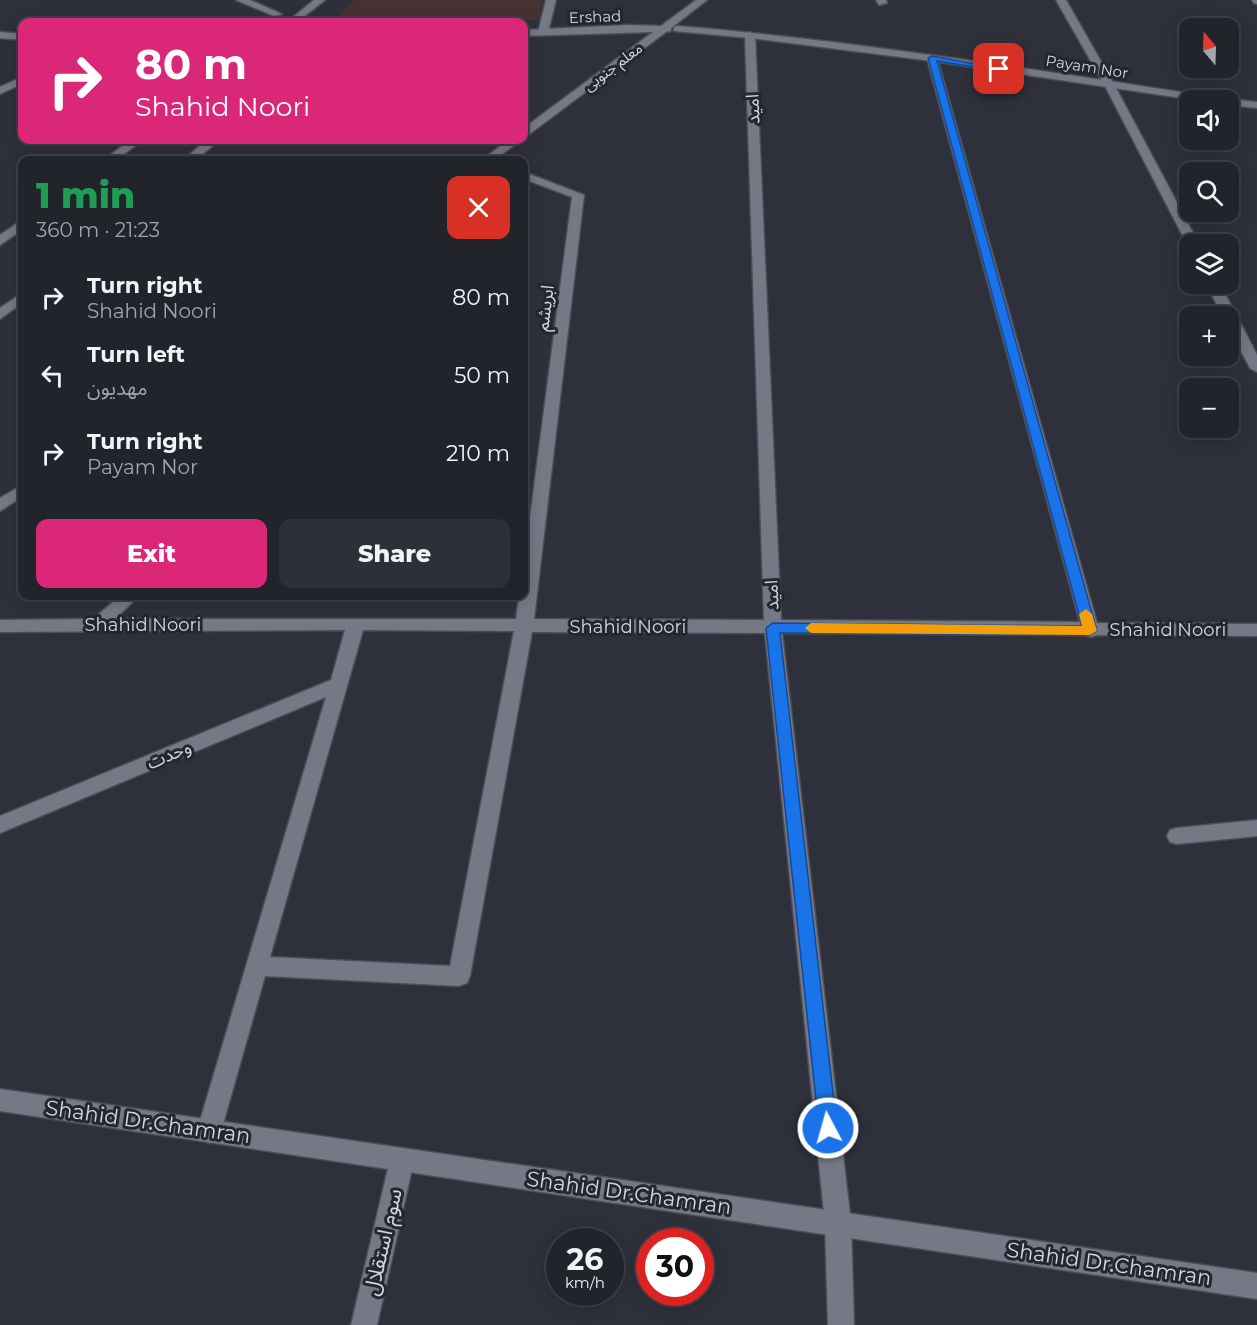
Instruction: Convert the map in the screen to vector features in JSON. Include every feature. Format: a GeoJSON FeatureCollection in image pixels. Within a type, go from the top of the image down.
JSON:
{"type":"FeatureCollection","features":[{"type":"Feature","properties":{"kind":"street"},"geometry":{"type":"LineString","coordinates":[[242,0],[275,18],[278,0]]}},
{"type":"Feature","properties":{"kind":"street"},"geometry":{"type":"LineString","coordinates":[[297,18],[320,0]]}},
{"type":"Feature","properties":{"kind":"street"},"geometry":{"type":"LineString","coordinates":[[546,32],[551,0]]}},
{"type":"Feature","properties":{"kind":"street","name":"معلم جنوبی"},"geometry":{"type":"LineString","coordinates":[[528,130],[702,0]]}},
{"type":"Feature","properties":{"kind":"street"},"geometry":{"type":"LineString","coordinates":[[1061,0],[1110,86],[1188,234]]}},
{"type":"Feature","properties":{"kind":"street","name":"Ershad"},"geometry":{"type":"LineString","coordinates":[[528,33],[664,29]]}},
{"type":"Feature","properties":{"kind":"street","name":"Payam Nor"},"geometry":{"type":"LineString","coordinates":[[664,29],[746,35],[932,58],[1179,95]]}},
{"type":"Feature","properties":{"kind":"street"},"geometry":{"type":"LineString","coordinates":[[0,35],[18,37]]}},
{"type":"Feature","properties":{"kind":"street","name":"امید"},"geometry":{"type":"LineString","coordinates":[[746,35],[773,628],[838,1223],[841,1325]]}},
{"type":"Feature","properties":{"kind":"street"},"geometry":{"type":"LineString","coordinates":[[932,58],[1090,631]]}},
{"type":"Feature","properties":{"kind":"street"},"geometry":{"type":"LineString","coordinates":[[0,91],[18,82]]}},
{"type":"Feature","properties":{"kind":"street"},"geometry":{"type":"LineString","coordinates":[[1239,103],[1257,105]]}},
{"type":"Feature","properties":{"kind":"street"},"geometry":{"type":"LineString","coordinates":[[115,156],[131,144]]}},
{"type":"Feature","properties":{"kind":"street"},"geometry":{"type":"LineString","coordinates":[[193,156],[209,144]]}},
{"type":"Feature","properties":{"kind":"street"},"geometry":{"type":"LineString","coordinates":[[493,156],[509,144]]}},
{"type":"Feature","properties":{"kind":"street","name":"ابریشم"},"geometry":{"type":"LineString","coordinates":[[528,176],[578,195],[528,594]]}},
{"type":"Feature","properties":{"kind":"street"},"geometry":{"type":"LineString","coordinates":[[0,241],[18,227]]}},
{"type":"Feature","properties":{"kind":"street"},"geometry":{"type":"LineString","coordinates":[[1218,294],[1257,368]]}},
{"type":"Feature","properties":{"kind":"street"},"geometry":{"type":"LineString","coordinates":[[0,315],[18,300]]}},
{"type":"Feature","properties":{"kind":"street"},"geometry":{"type":"LineString","coordinates":[[0,506],[18,493]]}},
{"type":"Feature","properties":{"kind":"street"},"geometry":{"type":"LineString","coordinates":[[96,626],[125,600]]}},
{"type":"Feature","properties":{"kind":"street","name":"ابریشم"},"geometry":{"type":"LineString","coordinates":[[524,626],[527,600]]}},
{"type":"Feature","properties":{"kind":"street"},"geometry":{"type":"LineString","coordinates":[[209,1131],[356,624]]}},
{"type":"Feature","properties":{"kind":"street","name":"Shahid Noori"},"geometry":{"type":"LineString","coordinates":[[0,626],[356,624],[1090,631],[1257,630]]}},
{"type":"Feature","properties":{"kind":"street"},"geometry":{"type":"LineString","coordinates":[[257,966],[459,976],[524,626]]}},
{"type":"Feature","properties":{"kind":"street","name":"وحدت"},"geometry":{"type":"LineString","coordinates":[[0,825],[339,684]]}},
{"type":"Feature","properties":{"kind":"street"},"geometry":{"type":"LineString","coordinates":[[1178,836],[1257,828]]}},
{"type":"Feature","properties":{"kind":"street","name":"Shahid Dr.Chamran"},"geometry":{"type":"LineString","coordinates":[[2,1106],[209,1131],[1257,1286]]}},
{"type":"Feature","properties":{"kind":"street","name":"سوم استقلال"},"geometry":{"type":"LineString","coordinates":[[364,1325],[402,1160]]}},
{"type":"Feature","properties":{"kind":"shaded area"},"geometry":{"type":"Polygon","coordinates":[[[354,0],[543,0],[539,20],[528,20],[528,18],[346,18],[339,14],[354,0]]]}},
{"type":"Feature","properties":{"kind":"slow traffic"},"geometry":{"type":"LineString","coordinates":[[811,628],[1090,631],[1086,614]]}},
{"type":"Feature","properties":{"kind":"route"},"geometry":{"type":"LineString","coordinates":[[828,1128],[773,628],[1090,631],[932,58],[999,69]]}}]}
